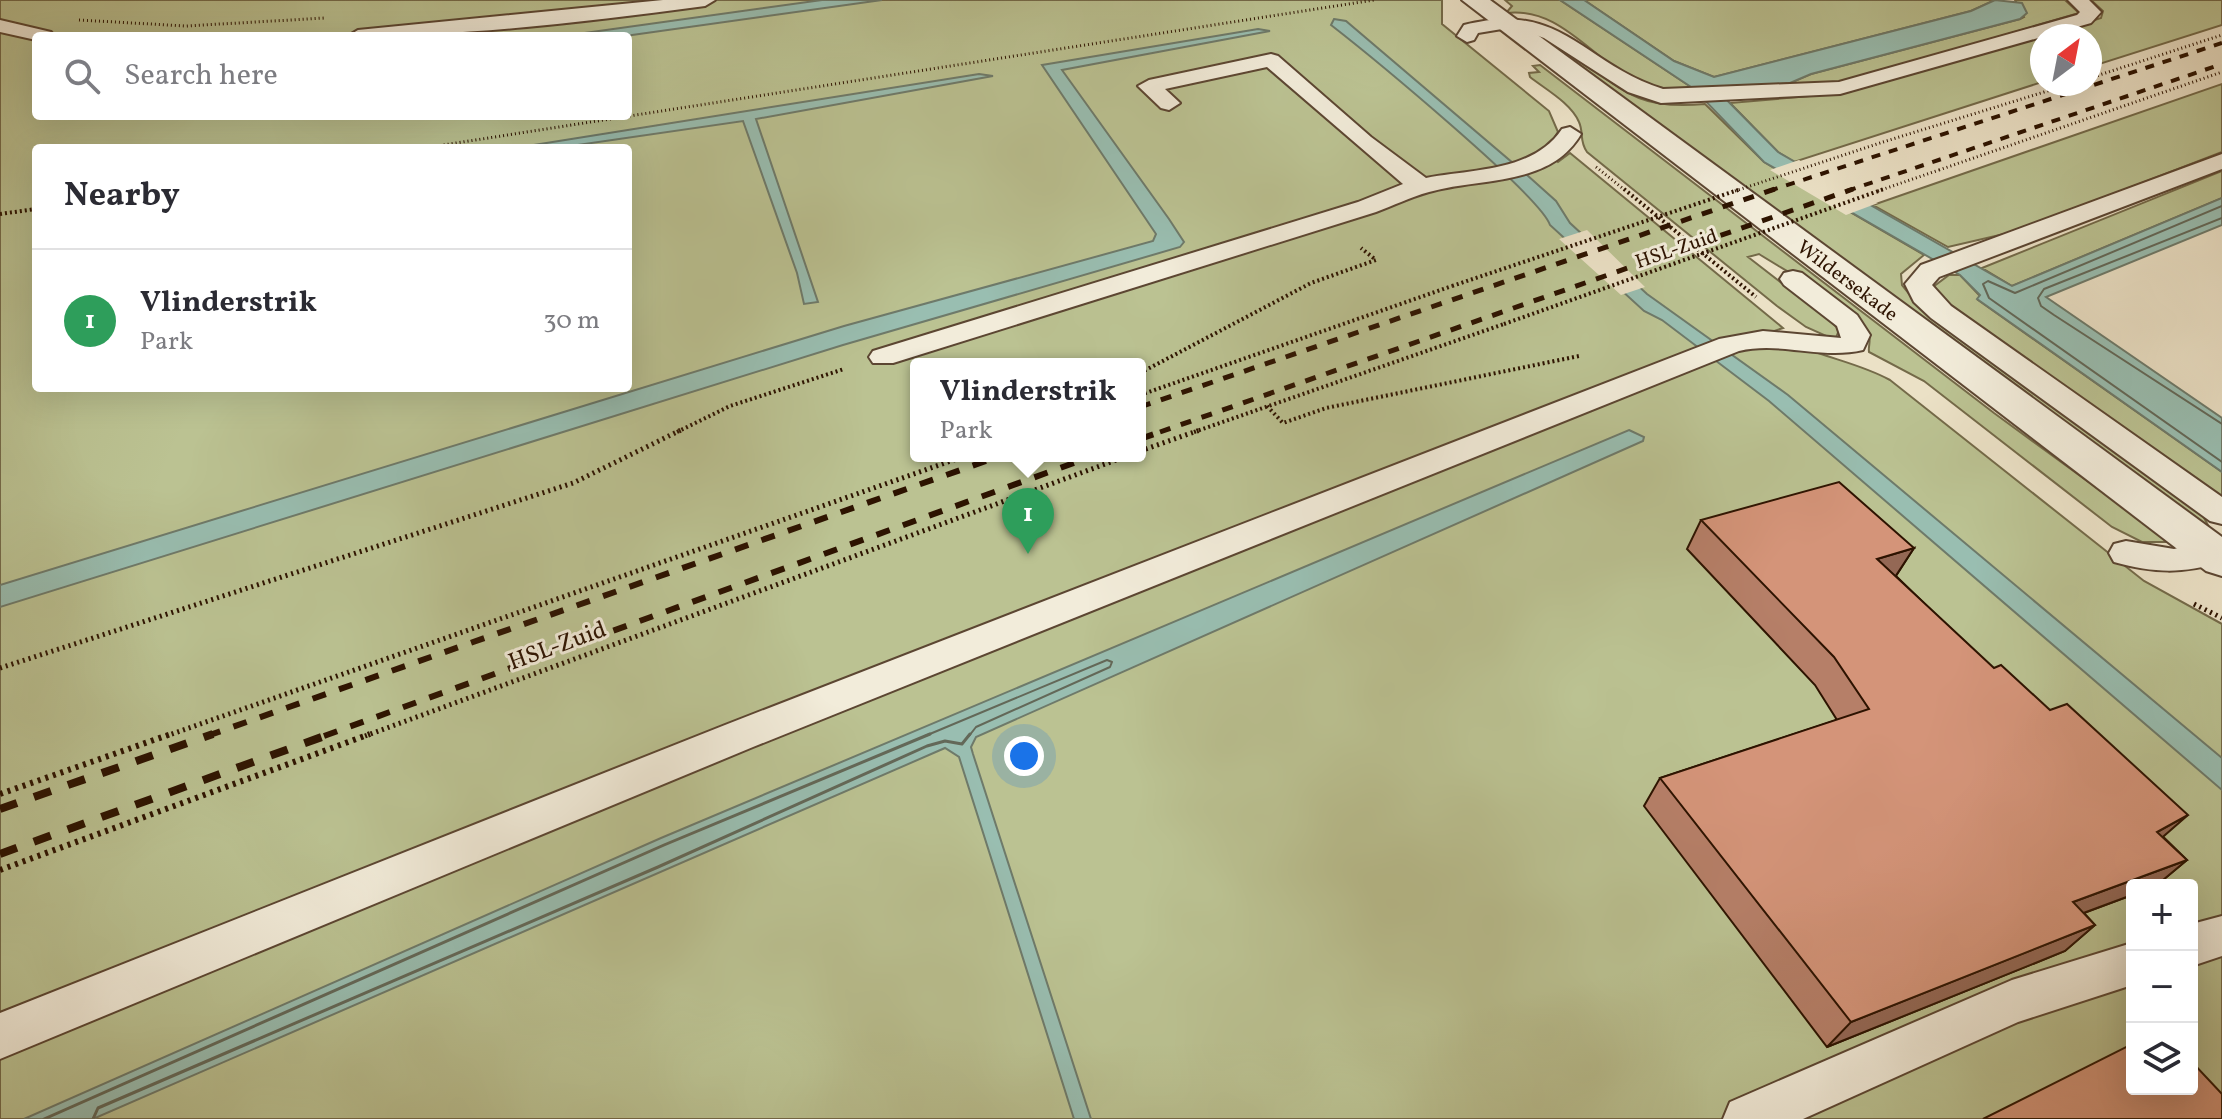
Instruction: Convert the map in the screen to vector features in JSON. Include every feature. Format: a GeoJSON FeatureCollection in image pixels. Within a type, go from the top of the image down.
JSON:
{"type":"FeatureCollection","features":[{"type":"Feature","properties":{"kind":"street","name":"Wildersekade"},"geometry":{"type":"LineString","coordinates":[[1474,0],[2219,554]]}},
{"type":"Feature","properties":{"kind":"lane"},"geometry":{"type":"LineString","coordinates":[[404,32],[597,15],[705,0]]}},
{"type":"Feature","properties":{"kind":"lane"},"geometry":{"type":"LineString","coordinates":[[1467,36],[1466,33],[1475,27],[1503,22],[1525,20],[1545,24],[1645,93],[1684,98],[1822,90],[1854,85],[2084,19],[2091,12],[2078,0]]}},
{"type":"Feature","properties":{"kind":"lane"},"geometry":{"type":"LineString","coordinates":[[0,26],[32,33]]}},
{"type":"Feature","properties":{"kind":"lane"},"geometry":{"type":"LineString","coordinates":[[1169,103],[1149,86],[1271,60],[1329,107],[1377,154],[1422,186]]}},
{"type":"Feature","properties":{"kind":"lane"},"geometry":{"type":"LineString","coordinates":[[883,357],[1353,211],[1422,186],[1523,167],[1553,156],[1570,134]]}},
{"type":"Feature","properties":{"kind":"lane"},"geometry":{"type":"LineString","coordinates":[[2222,161],[1938,268],[1923,275],[1918,284],[1931,303],[2222,513]]}},
{"type":"Feature","properties":{"kind":"lane"},"geometry":{"type":"LineString","coordinates":[[0,1036],[739,736],[1699,356],[1729,345],[1763,338],[1837,347],[1853,344],[1856,335],[1847,321],[1793,279]]}},
{"type":"Feature","properties":{"kind":"lane"},"geometry":{"type":"LineString","coordinates":[[2126,553],[2165,563],[2219,554]]}},
{"type":"Feature","properties":{"kind":"lane"},"geometry":{"type":"LineString","coordinates":[[2198,943],[2222,936]]}},
{"type":"Feature","properties":{"kind":"lane"},"geometry":{"type":"LineString","coordinates":[[1747,1119],[2012,1002],[2126,966]]}},
{"type":"Feature","properties":{"kind":"path"},"geometry":{"type":"LineString","coordinates":[[632,116],[1374,0]]}},
{"type":"Feature","properties":{"kind":"path"},"geometry":{"type":"LineString","coordinates":[[72,18],[112,24],[186,26],[333,17]]}},
{"type":"Feature","properties":{"kind":"path"},"geometry":{"type":"LineString","coordinates":[[2102,74],[2222,35]]}},
{"type":"Feature","properties":{"kind":"path","name":"HSL-Zuid"},"geometry":{"type":"LineString","coordinates":[[1146,449],[2222,72]]}},
{"type":"Feature","properties":{"kind":"path","name":"HSL-Zuid"},"geometry":{"type":"LineString","coordinates":[[1146,393],[1452,286],[1883,142],[2031,96]]}},
{"type":"Feature","properties":{"kind":"path"},"geometry":{"type":"LineString","coordinates":[[450,144],[604,120]]}},
{"type":"Feature","properties":{"kind":"path"},"geometry":{"type":"LineString","coordinates":[[0,214],[32,210]]}},
{"type":"Feature","properties":{"kind":"path"},"geometry":{"type":"LineString","coordinates":[[1146,370],[1311,283],[1376,260],[1368,254]]}},
{"type":"Feature","properties":{"kind":"path"},"geometry":{"type":"LineString","coordinates":[[1267,406],[1283,423],[1326,408],[1590,354]]}},
{"type":"Feature","properties":{"kind":"path"},"geometry":{"type":"LineString","coordinates":[[0,668],[573,483],[730,406],[883,357]]}},
{"type":"Feature","properties":{"kind":"path","name":"HSL-Zuid"},"geometry":{"type":"LineString","coordinates":[[0,794],[948,462]]}},
{"type":"Feature","properties":{"kind":"path","name":"HSL-Zuid"},"geometry":{"type":"LineString","coordinates":[[0,870],[1111,462]]}},
{"type":"Feature","properties":{"kind":"green space"},"geometry":{"type":"Polygon","coordinates":[[[0,0],[1442,0],[1442,24],[1549,111],[1558,132],[1546,151],[1558,162],[1570,153],[1783,328],[1774,331],[1815,352],[1890,380],[2144,581],[2222,624],[2222,1119],[0,1119],[0,0]]]}},
{"type":"Feature","properties":{"kind":"green space"},"geometry":{"type":"Polygon","coordinates":[[[1505,0],[1560,0],[1694,89],[1645,84],[1545,19],[1527,13],[1506,13],[1512,6],[1505,0]]]}},
{"type":"Feature","properties":{"kind":"green space"},"geometry":{"type":"Polygon","coordinates":[[[1584,0],[1995,0],[1971,11],[1714,77],[1674,61],[1584,0]]]}},
{"type":"Feature","properties":{"kind":"green space"},"geometry":{"type":"Polygon","coordinates":[[[2015,0],[2065,0],[2079,13],[2042,24],[2030,24],[2030,27],[1845,82],[1715,88],[1790,83],[1811,74],[2024,17],[2015,0]]]}},
{"type":"Feature","properties":{"kind":"green space"},"geometry":{"type":"Polygon","coordinates":[[[2091,0],[2222,0],[2222,25],[2102,63],[2102,24],[2082,24],[2101,18],[2103,11],[2091,0]]]}},
{"type":"Feature","properties":{"kind":"green space"},"geometry":{"type":"Polygon","coordinates":[[[1525,27],[1556,40],[1609,81],[1639,98],[1672,105],[1705,104],[1764,162],[1924,255],[1901,274],[1902,285],[1914,300],[2201,512],[2210,529],[1525,27]]]}},
{"type":"Feature","properties":{"kind":"green space"},"geometry":{"type":"Polygon","coordinates":[[[2030,40],[2030,86],[1794,162],[1778,152],[1730,103],[1845,93],[2030,40]]]}},
{"type":"Feature","properties":{"kind":"green space"},"geometry":{"type":"Polygon","coordinates":[[[1540,65],[1994,413],[2171,542],[2142,542],[2112,527],[1924,381],[1869,352],[1869,334],[1836,302],[1759,254],[1748,257],[1831,321],[1839,330],[1835,340],[1806,327],[1777,306],[1587,152],[1575,115],[1530,77],[1529,73],[1539,72],[1533,66],[1540,65]]]}},
{"type":"Feature","properties":{"kind":"green space"},"geometry":{"type":"Polygon","coordinates":[[[2222,84],[2222,152],[2017,231],[1948,247],[1873,205],[2222,84]]]}},
{"type":"Feature","properties":{"kind":"green space"},"geometry":{"type":"Polygon","coordinates":[[[2222,171],[2222,198],[2012,286],[1982,268],[2222,171]]]}},
{"type":"Feature","properties":{"kind":"green space"},"geometry":{"type":"Polygon","coordinates":[[[1949,275],[1960,275],[1980,296],[1978,300],[2222,472],[2222,503],[1958,316],[1933,287],[1949,275]]]}},
{"type":"Feature","properties":{"kind":"water"},"geometry":{"type":"Polygon","coordinates":[[[822,0],[882,0],[632,35],[632,32],[592,32],[822,0]]]}},
{"type":"Feature","properties":{"kind":"water"},"geometry":{"type":"Polygon","coordinates":[[[1560,0],[1584,0],[1674,61],[1714,77],[1971,11],[1995,0],[2022,3],[2027,13],[2020,19],[1811,74],[1790,83],[1715,88],[1778,152],[2012,286],[2222,198],[2222,225],[2046,297],[2222,418],[2222,472],[1977,299],[1980,295],[1960,275],[1764,162],[1694,89],[1560,0]]]}},
{"type":"Feature","properties":{"kind":"water"},"geometry":{"type":"Polygon","coordinates":[[[1334,19],[1346,21],[1527,175],[1556,201],[1570,223],[1647,294],[1788,395],[2222,758],[2222,790],[1769,401],[1662,320],[1644,311],[1550,225],[1517,185],[1486,156],[1331,25],[1334,19]]]}},
{"type":"Feature","properties":{"kind":"water"},"geometry":{"type":"Polygon","coordinates":[[[1258,29],[1270,31],[1062,70],[1169,219],[1184,242],[1180,247],[843,345],[0,607],[0,585],[844,326],[1153,241],[1156,234],[1042,65],[1258,29]]]}},
{"type":"Feature","properties":{"kind":"water"},"geometry":{"type":"Polygon","coordinates":[[[979,74],[993,76],[756,119],[818,302],[804,304],[797,273],[743,121],[585,144],[540,144],[979,74]]]}},
{"type":"Feature","properties":{"kind":"water"},"geometry":{"type":"Polygon","coordinates":[[[1629,430],[1644,437],[1643,441],[976,737],[971,747],[973,754],[1091,1119],[1074,1119],[959,757],[945,748],[93,1119],[24,1119],[661,838],[1629,430]]]}},
{"type":"Feature","properties":{"kind":"pier"},"geometry":{"type":"Polygon","coordinates":[[[1799,160],[1878,203],[1846,215],[1770,170],[1799,160]]]}},
{"type":"Feature","properties":{"kind":"pier"},"geometry":{"type":"Polygon","coordinates":[[[1587,230],[1645,287],[1621,295],[1559,239],[1587,230]]]}},
{"type":"Feature","properties":{"kind":"building"},"geometry":{"type":"Polygon","coordinates":[[[1839,482],[1914,548],[1877,559],[1994,668],[2001,665],[2050,710],[2067,704],[2188,815],[2157,832],[2187,860],[2135,879],[2126,879],[2126,882],[2073,902],[2095,925],[1851,1022],[1660,778],[1869,709],[1834,657],[1701,520],[1839,482]]]}},
{"type":"Feature","properties":{"kind":"building"},"geometry":{"type":"Polygon","coordinates":[[[2126,1047],[2126,1095],[2198,1095],[2198,1068],[2222,1094],[2222,1119],[1983,1119],[2126,1047]]]}},
{"type":"Feature","properties":{"kind":"railway"},"geometry":{"type":"LineString","coordinates":[[1773,190],[2222,43]]}},
{"type":"Feature","properties":{"kind":"railway"},"geometry":{"type":"LineString","coordinates":[[1847,191],[2222,64]]}},
{"type":"Feature","properties":{"kind":"railway"},"geometry":{"type":"LineString","coordinates":[[1160,432],[1853,189]]}},
{"type":"Feature","properties":{"kind":"railway"},"geometry":{"type":"LineString","coordinates":[[1146,405],[1773,190]]}},
{"type":"Feature","properties":{"kind":"railway"},"geometry":{"type":"LineString","coordinates":[[1146,437],[1166,430]]}},
{"type":"Feature","properties":{"kind":"railway"},"geometry":{"type":"LineString","coordinates":[[207,736],[983,462]]}},
{"type":"Feature","properties":{"kind":"railway"},"geometry":{"type":"LineString","coordinates":[[324,736],[1077,462]]}},
{"type":"Feature","properties":{"kind":"railway"},"geometry":{"type":"LineString","coordinates":[[0,809],[213,734]]}},
{"type":"Feature","properties":{"kind":"railway"},"geometry":{"type":"LineString","coordinates":[[0,854],[330,734]]}},
{"type":"Feature","properties":{"kind":"place","name":"Vlinderstrik"},"geometry":{"type":"Point","coordinates":[1028,554]}}]}
